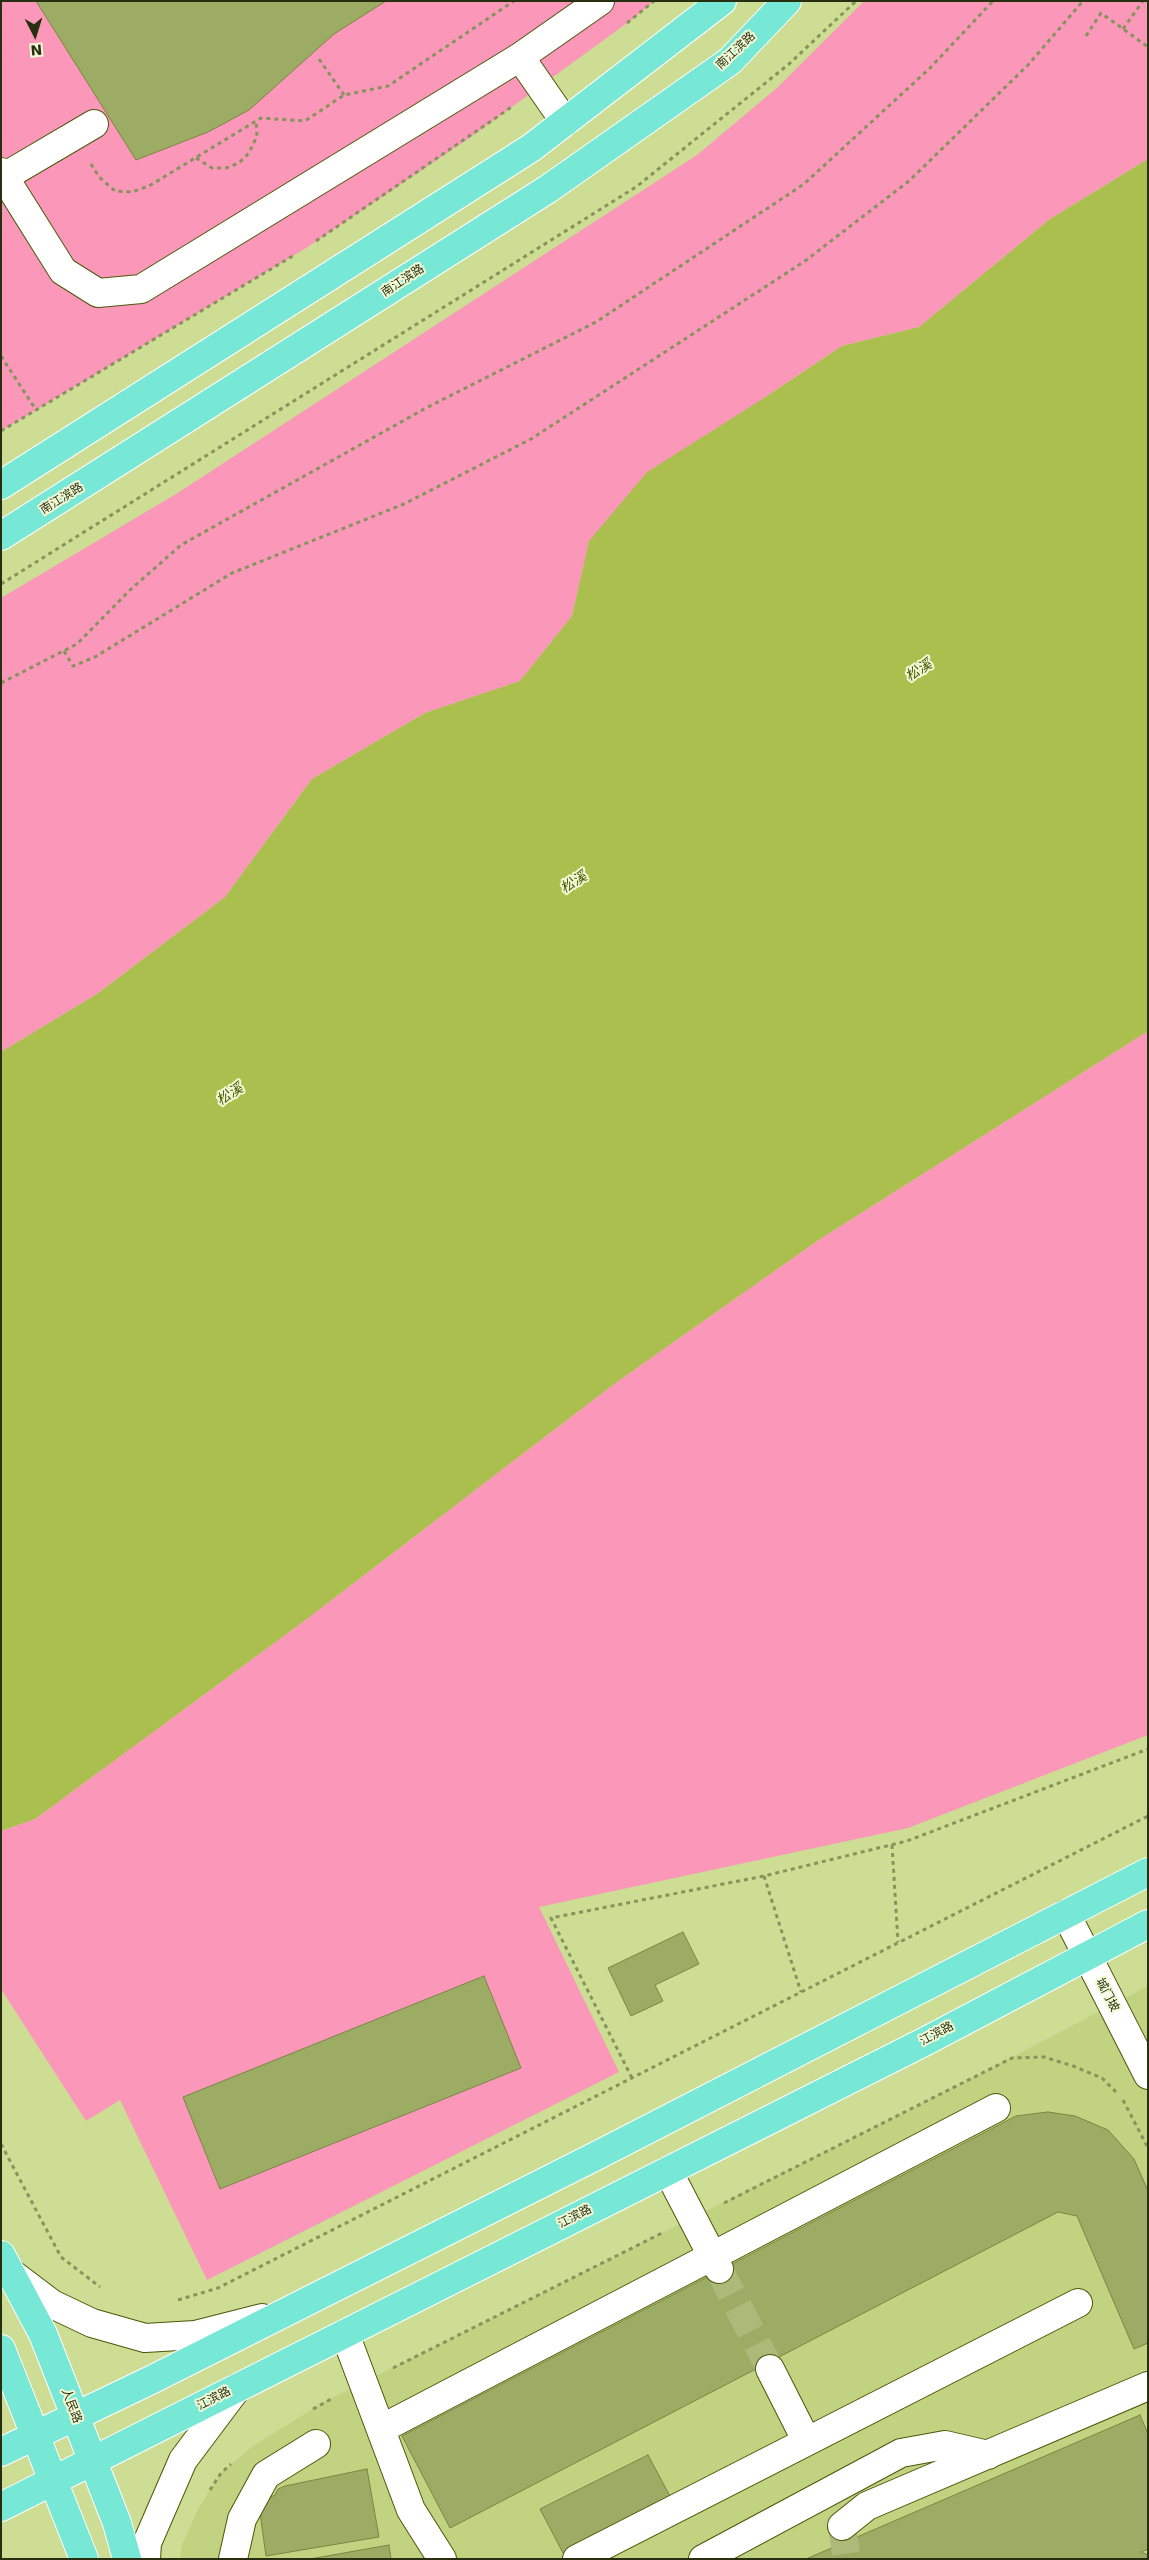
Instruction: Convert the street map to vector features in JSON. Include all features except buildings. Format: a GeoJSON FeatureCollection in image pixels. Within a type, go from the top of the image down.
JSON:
{"type":"FeatureCollection","features":[{"type":"Feature","properties":{"kind":"main road"},"geometry":{"type":"LineString","coordinates":[[1,484],[531,148],[722,1]]}},
{"type":"Feature","properties":{"kind":"main road","name":"南江滨路"},"geometry":{"type":"LineString","coordinates":[[1,536],[548,189],[730,61],[787,1]]}},
{"type":"Feature","properties":{"kind":"main road"},"geometry":{"type":"LineString","coordinates":[[1,2452],[286,2312],[614,2147],[1148,1872]]}},
{"type":"Feature","properties":{"kind":"main road","name":"江滨路"},"geometry":{"type":"LineString","coordinates":[[1,2507],[924,2042],[1148,1924]]}},
{"type":"Feature","properties":{"kind":"main road","name":"人民路"},"geometry":{"type":"LineString","coordinates":[[5,2262],[43,2334],[117,2523],[127,2559]]}},
{"type":"Feature","properties":{"kind":"main road"},"geometry":{"type":"LineString","coordinates":[[1,2349],[84,2559]]}},
{"type":"Feature","properties":{"kind":"street"},"geometry":{"type":"LineString","coordinates":[[84,130],[3,175],[63,271],[98,292],[141,289],[520,57],[600,1]]}},
{"type":"Feature","properties":{"kind":"street"},"geometry":{"type":"LineString","coordinates":[[520,57],[565,122]]}},
{"type":"Feature","properties":{"kind":"street","name":"城门坡"},"geometry":{"type":"LineString","coordinates":[[1066,1914],[1148,2075]]}},
{"type":"Feature","properties":{"kind":"street"},"geometry":{"type":"LineString","coordinates":[[380,2429],[715,2262],[996,2108]]}},
{"type":"Feature","properties":{"kind":"street"},"geometry":{"type":"LineString","coordinates":[[668,2171],[715,2262]]}},
{"type":"Feature","properties":{"kind":"street"},"geometry":{"type":"LineString","coordinates":[[5,2262],[52,2304],[92,2323],[145,2338],[194,2335],[286,2312]]}},
{"type":"Feature","properties":{"kind":"street"},"geometry":{"type":"LineString","coordinates":[[577,2559],[806,2440],[1078,2303]]}},
{"type":"Feature","properties":{"kind":"street"},"geometry":{"type":"LineString","coordinates":[[345,2334],[411,2510],[442,2559]]}},
{"type":"Feature","properties":{"kind":"street"},"geometry":{"type":"LineString","coordinates":[[770,2368],[806,2440]]}},
{"type":"Feature","properties":{"kind":"street"},"geometry":{"type":"LineString","coordinates":[[842,2526],[867,2506],[1148,2386]]}},
{"type":"Feature","properties":{"kind":"street"},"geometry":{"type":"LineString","coordinates":[[146,2559],[147,2543],[183,2460],[237,2388]]}},
{"type":"Feature","properties":{"kind":"street"},"geometry":{"type":"LineString","coordinates":[[233,2559],[242,2520],[266,2475],[316,2444]]}},
{"type":"Feature","properties":{"kind":"street"},"geometry":{"type":"LineString","coordinates":[[703,2559],[901,2454],[945,2445],[988,2455]]}},
{"type":"Feature","properties":{"kind":"path"},"geometry":{"type":"LineString","coordinates":[[84,130],[99,177],[115,191],[132,192],[149,186],[261,118],[305,120],[344,95],[388,86],[514,1]]}},
{"type":"Feature","properties":{"kind":"path"},"geometry":{"type":"LineString","coordinates":[[620,28],[654,1]]}},
{"type":"Feature","properties":{"kind":"path"},"geometry":{"type":"LineString","coordinates":[[1,584],[636,187],[789,64],[856,1]]}},
{"type":"Feature","properties":{"kind":"path"},"geometry":{"type":"LineString","coordinates":[[1,683],[77,644],[130,590],[181,545],[426,408],[596,322],[804,184],[930,68],[993,1]]}},
{"type":"Feature","properties":{"kind":"path"},"geometry":{"type":"LineString","coordinates":[[64,651],[72,666],[95,657],[232,573],[404,504],[531,438],[805,261],[909,181],[1028,65],[1083,1]]}},
{"type":"Feature","properties":{"kind":"path"},"geometry":{"type":"LineString","coordinates":[[1123,29],[1143,1]]}},
{"type":"Feature","properties":{"kind":"path"},"geometry":{"type":"LineString","coordinates":[[1086,36],[1101,13],[1148,47]]}},
{"type":"Feature","properties":{"kind":"path"},"geometry":{"type":"LineString","coordinates":[[319,59],[344,95]]}},
{"type":"Feature","properties":{"kind":"path"},"geometry":{"type":"LineString","coordinates":[[314,243],[468,139],[540,86]]}},
{"type":"Feature","properties":{"kind":"path"},"geometry":{"type":"LineString","coordinates":[[196,158],[212,168],[226,168],[239,163],[249,153],[257,136],[256,121]]}},
{"type":"Feature","properties":{"kind":"path"},"geometry":{"type":"LineString","coordinates":[[1,431],[297,253]]}},
{"type":"Feature","properties":{"kind":"path"},"geometry":{"type":"LineString","coordinates":[[2,357],[36,410]]}},
{"type":"Feature","properties":{"kind":"path"},"geometry":{"type":"LineString","coordinates":[[632,2078],[551,1918],[764,1876],[892,1845],[1148,1749]]}},
{"type":"Feature","properties":{"kind":"path"},"geometry":{"type":"LineString","coordinates":[[170,2302],[218,2288],[1148,1816]]}},
{"type":"Feature","properties":{"kind":"path"},"geometry":{"type":"LineString","coordinates":[[892,1845],[898,1942]]}},
{"type":"Feature","properties":{"kind":"path"},"geometry":{"type":"LineString","coordinates":[[764,1876],[801,1992]]}},
{"type":"Feature","properties":{"kind":"path"},"geometry":{"type":"LineString","coordinates":[[308,2412],[1012,2058],[1044,2057],[1102,2078],[1122,2098],[1148,2148]]}},
{"type":"Feature","properties":{"kind":"path"},"geometry":{"type":"LineString","coordinates":[[1,2144],[61,2257],[107,2290]]}},
{"type":"Feature","properties":{"kind":"path"},"geometry":{"type":"LineString","coordinates":[[208,2493],[221,2473],[234,2462]]}},
{"type":"Feature","properties":{"kind":"shaded area"},"geometry":{"type":"Polygon","coordinates":[[[1,1],[654,1],[634,18],[468,139],[306,248],[1,431],[1,1]]]}},
{"type":"Feature","properties":{"kind":"shaded area"},"geometry":{"type":"Polygon","coordinates":[[[864,1],[1148,1],[1148,159],[1050,219],[919,327],[842,346],[764,398],[589,541],[572,616],[520,681],[425,713],[312,779],[225,897],[97,994],[1,1052],[1,598],[176,494],[697,155],[778,87],[864,1]]]}},
{"type":"Feature","properties":{"kind":"shaded area"},"geometry":{"type":"Polygon","coordinates":[[[1148,1031],[1148,1735],[908,1828],[539,1907],[619,2072],[207,2280],[120,2100],[86,2121],[1,1989],[1,1831],[35,1819],[304,1621],[614,1384],[817,1241],[1148,1031]]]}},
{"type":"Feature","properties":{"kind":"shaded area"},"geometry":{"type":"Polygon","coordinates":[[[1148,1986],[1148,2559],[180,2559],[182,2545],[199,2507],[221,2473],[253,2446],[324,2402],[974,2077],[1148,1986]]]}},
{"type":"Feature","properties":{"kind":"water","name":"松溪"},"geometry":{"type":"Polygon","coordinates":[[[1148,159],[1148,1031],[817,1241],[614,1384],[304,1621],[35,1819],[1,1831],[1,1052],[97,994],[225,897],[312,779],[425,713],[520,681],[572,616],[589,541],[647,472],[842,346],[919,327],[1050,219],[1148,159]]]}},
{"type":"Feature","properties":{"kind":"tunnel"},"geometry":{"type":"LineString","coordinates":[[719,2269],[770,2369]]}},
{"type":"Feature","properties":{"kind":"tunnel"},"geometry":{"type":"LineString","coordinates":[[842,2526],[847,2559]]}}]}
